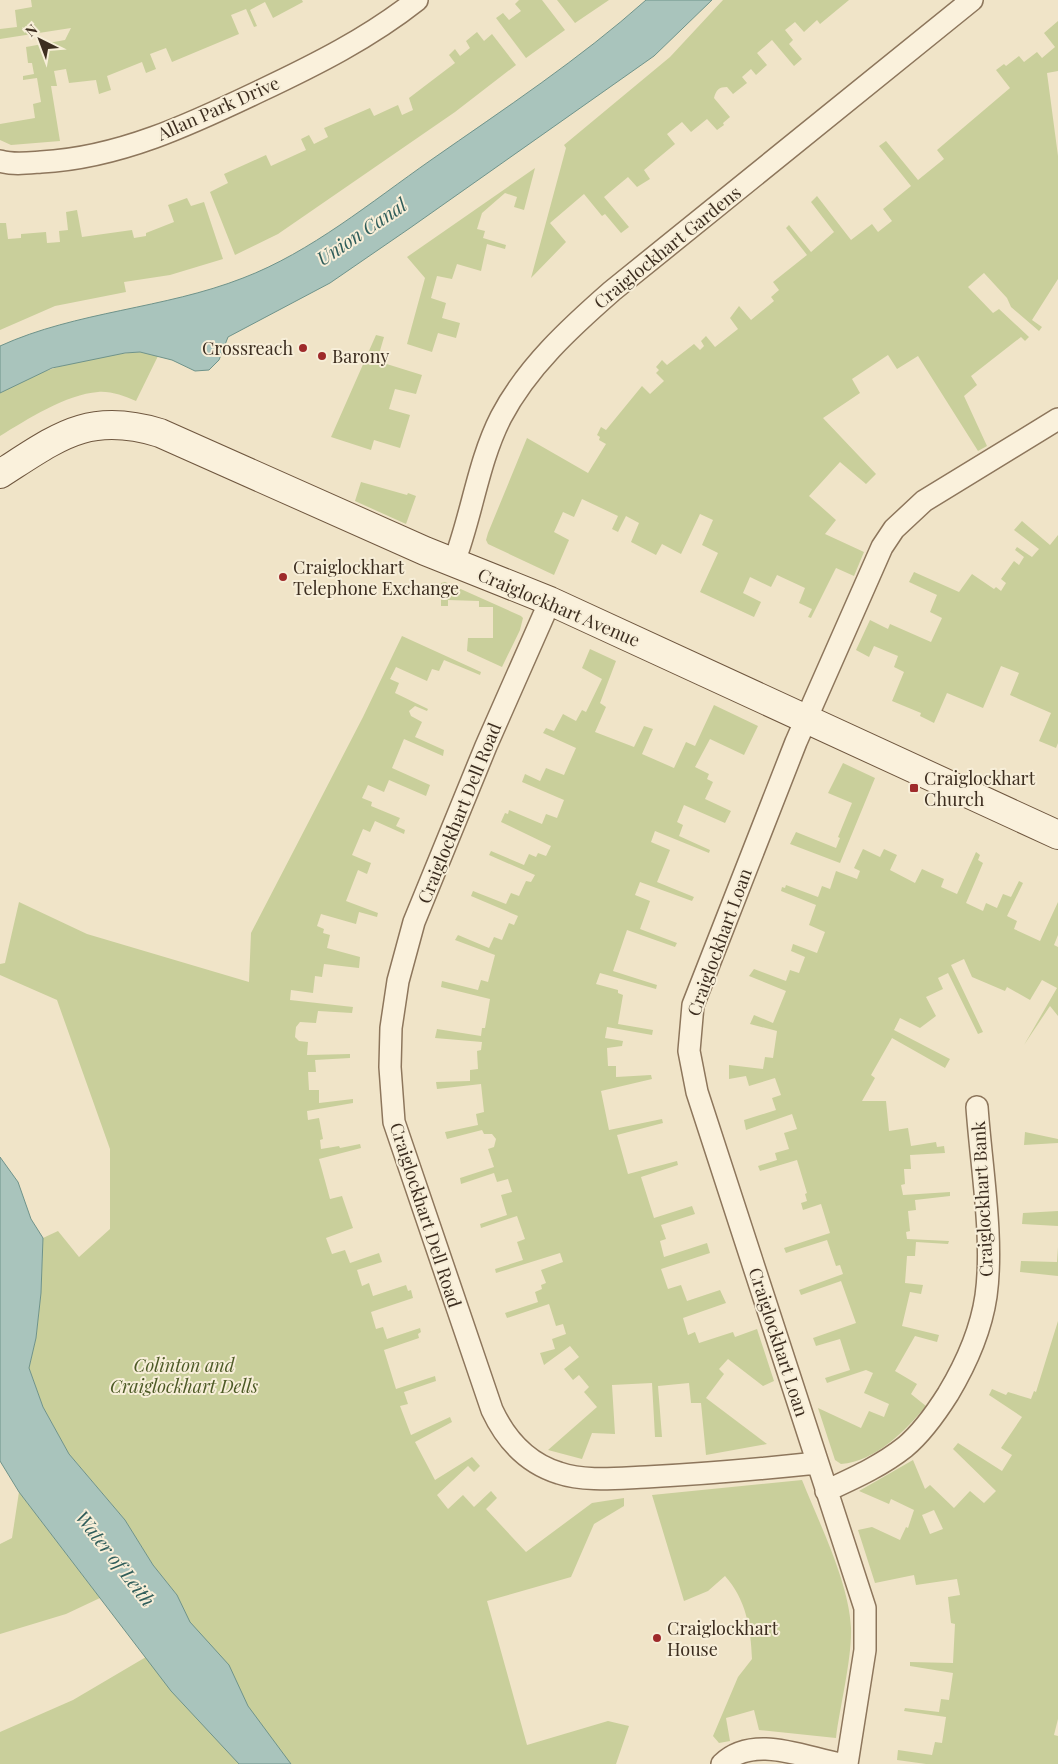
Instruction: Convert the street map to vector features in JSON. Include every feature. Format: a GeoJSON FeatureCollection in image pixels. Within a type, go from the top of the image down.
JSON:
{"type":"FeatureCollection","features":[{"type":"Feature","properties":{"kind":"street","name":"Allan Park Drive"},"geometry":{"type":"LineString","coordinates":[[0,160],[24,163],[58,161],[94,156],[133,145],[210,115],[309,68],[371,34],[417,0]]}},
{"type":"Feature","properties":{"kind":"street","name":"Craiglockhart Gardens"},"geometry":{"type":"LineString","coordinates":[[454,562],[463,539],[481,470],[501,418],[524,382],[556,344],[612,291],[972,0]]}},
{"type":"Feature","properties":{"kind":"street","name":"Craiglockhart Loan"},"geometry":{"type":"LineString","coordinates":[[847,1764],[860,1689],[866,1622],[862,1594],[826,1491],[789,1371],[697,1092],[689,1050],[690,1020],[693,1005],[806,718],[882,547],[894,529],[924,501],[1058,419]]}},
{"type":"Feature","properties":{"kind":"street","name":"Craiglockhart Avenue"},"geometry":{"type":"LineString","coordinates":[[0,474],[73,431],[102,425],[143,428],[223,460],[454,562],[550,601],[1058,835]]}},
{"type":"Feature","properties":{"kind":"street","name":"Craiglockhart Dell Road"},"geometry":{"type":"LineString","coordinates":[[550,601],[486,746],[414,922],[393,1003],[390,1067],[394,1122],[492,1410],[510,1441],[522,1453],[542,1466],[560,1474],[591,1478],[722,1473],[817,1463]]}},
{"type":"Feature","properties":{"kind":"street","name":"Craiglockhart Bank"},"geometry":{"type":"LineString","coordinates":[[826,1491],[880,1464],[917,1436],[937,1411],[970,1352],[986,1295],[988,1250],[977,1107]]}},
{"type":"Feature","properties":{"kind":"street"},"geometry":{"type":"LineString","coordinates":[[722,1764],[744,1750],[765,1748],[840,1764]]}},
{"type":"Feature","properties":{"kind":"green space"},"geometry":{"type":"Polygon","coordinates":[[[31,0],[302,0],[303,2],[273,18],[265,2],[250,10],[257,26],[254,27],[246,9],[231,15],[239,34],[172,62],[166,48],[150,54],[156,69],[146,73],[142,62],[107,76],[111,90],[99,94],[96,80],[69,83],[66,69],[54,71],[57,86],[51,86],[60,141],[11,145],[0,140],[0,124],[35,118],[33,104],[41,102],[37,78],[23,80],[23,76],[34,74],[32,63],[28,63],[26,47],[65,40],[71,28],[0,39],[0,29],[17,27],[15,10],[32,7],[31,0]]]}},
{"type":"Feature","properties":{"kind":"green space"},"geometry":{"type":"Polygon","coordinates":[[[519,0],[542,0],[565,30],[526,58],[496,18],[503,13],[509,20],[521,11],[515,4],[519,0]]]}},
{"type":"Feature","properties":{"kind":"green space"},"geometry":{"type":"Polygon","coordinates":[[[557,0],[609,0],[575,23],[557,0]]]}},
{"type":"Feature","properties":{"kind":"green space"},"geometry":{"type":"Polygon","coordinates":[[[723,0],[849,0],[820,24],[817,20],[804,32],[795,22],[785,30],[793,40],[789,44],[802,59],[794,66],[772,40],[757,53],[767,65],[756,75],[751,69],[742,77],[747,83],[733,94],[727,87],[718,90],[714,98],[730,117],[723,123],[724,125],[717,130],[707,119],[691,132],[682,122],[667,134],[675,144],[644,170],[650,179],[637,187],[628,177],[604,197],[629,227],[621,233],[605,214],[602,216],[584,194],[550,223],[566,242],[531,278],[566,148],[564,145],[670,57],[723,0]]]}},
{"type":"Feature","properties":{"kind":"green space"},"geometry":{"type":"Polygon","coordinates":[[[1058,21],[1058,71],[1047,73],[1058,156],[1058,279],[1032,320],[1042,327],[1039,331],[1011,307],[1007,298],[984,273],[968,287],[993,313],[999,309],[1029,337],[1025,341],[1021,337],[971,376],[977,385],[964,396],[987,446],[978,451],[918,356],[897,369],[888,355],[852,379],[860,393],[823,418],[876,474],[866,484],[840,462],[809,496],[836,520],[825,534],[864,552],[854,576],[836,568],[811,618],[808,617],[812,609],[799,603],[805,588],[777,575],[771,587],[750,577],[743,593],[761,602],[754,617],[700,592],[718,553],[702,545],[713,520],[700,514],[681,554],[662,544],[656,555],[631,542],[639,523],[626,516],[618,532],[612,529],[618,516],[582,499],[574,517],[563,512],[554,532],[569,540],[554,575],[488,544],[486,540],[488,533],[527,438],[588,473],[606,444],[599,440],[600,437],[597,435],[601,427],[606,430],[642,386],[650,394],[664,381],[656,373],[659,370],[656,367],[662,360],[667,365],[694,344],[700,350],[704,346],[701,341],[706,336],[715,347],[738,329],[730,318],[739,306],[751,320],[774,301],[771,297],[779,290],[773,282],[807,255],[786,228],[789,225],[811,252],[834,232],[811,202],[817,196],[851,240],[872,224],[878,232],[892,221],[883,209],[911,186],[879,146],[886,141],[918,180],[944,159],[937,150],[1010,88],[996,70],[1004,64],[1006,66],[1019,56],[1024,62],[1037,52],[1042,58],[1055,47],[1044,33],[1058,21]]]}},
{"type":"Feature","properties":{"kind":"green space"},"geometry":{"type":"Polygon","coordinates":[[[477,32],[484,41],[492,34],[516,65],[455,112],[278,234],[235,255],[210,192],[228,183],[224,174],[266,155],[271,166],[306,150],[301,139],[309,135],[314,144],[328,137],[324,128],[370,108],[374,116],[398,105],[402,115],[413,110],[409,98],[455,63],[449,55],[455,49],[460,56],[470,48],[466,41],[477,32]]]}},
{"type":"Feature","properties":{"kind":"green space"},"geometry":{"type":"Polygon","coordinates":[[[535,168],[524,210],[514,207],[517,197],[505,193],[482,213],[477,229],[485,231],[483,238],[506,245],[505,249],[487,244],[481,271],[457,264],[452,279],[437,276],[431,298],[446,303],[442,318],[460,323],[456,338],[438,333],[432,352],[407,344],[425,278],[407,257],[535,168]]]}},
{"type":"Feature","properties":{"kind":"green space"},"geometry":{"type":"Polygon","coordinates":[[[187,198],[191,206],[204,202],[223,259],[170,275],[124,282],[126,292],[55,306],[0,330],[0,223],[6,223],[8,239],[21,238],[21,234],[46,232],[47,243],[60,242],[59,231],[68,230],[66,212],[77,210],[82,237],[132,230],[134,238],[146,236],[146,233],[174,222],[168,205],[187,198]]]}},
{"type":"Feature","properties":{"kind":"green space"},"geometry":{"type":"Polygon","coordinates":[[[376,335],[384,337],[377,361],[422,375],[416,394],[395,389],[389,409],[410,415],[400,448],[374,440],[371,450],[331,437],[376,335]]]}},
{"type":"Feature","properties":{"kind":"green space"},"geometry":{"type":"Polygon","coordinates":[[[140,352],[158,356],[136,401],[108,392],[73,397],[47,409],[0,436],[0,393],[33,376],[67,364],[103,356],[140,352]]]}},
{"type":"Feature","properties":{"kind":"green space"},"geometry":{"type":"Polygon","coordinates":[[[361,482],[416,496],[406,524],[355,501],[361,482]]]}},
{"type":"Feature","properties":{"kind":"green space"},"geometry":{"type":"Polygon","coordinates":[[[1022,521],[1050,545],[1058,535],[1058,743],[1056,748],[1039,741],[1051,713],[1010,695],[1019,673],[1001,666],[983,708],[947,693],[934,723],[920,716],[921,713],[892,701],[904,672],[894,667],[898,656],[874,646],[869,657],[856,650],[870,620],[888,629],[890,624],[931,642],[942,618],[930,612],[937,595],[909,582],[914,572],[959,592],[972,574],[994,589],[996,587],[1001,591],[1006,583],[1001,579],[1014,561],[1019,565],[1024,557],[1015,550],[1017,547],[1032,557],[1039,549],[1014,530],[1022,521]]]}},
{"type":"Feature","properties":{"kind":"green space"},"geometry":{"type":"Polygon","coordinates":[[[445,582],[523,618],[520,630],[502,667],[467,651],[468,638],[493,638],[493,607],[479,607],[479,601],[448,600],[448,606],[441,606],[441,583],[445,582]]]}},
{"type":"Feature","properties":{"kind":"green space","name":"Colinton and Craiglockhart Dells"},"geometry":{"type":"Polygon","coordinates":[[[402,636],[481,672],[480,675],[444,660],[439,671],[432,669],[427,681],[396,667],[390,679],[399,683],[395,693],[428,709],[427,711],[415,706],[409,711],[411,716],[422,722],[415,737],[444,750],[443,756],[404,739],[392,768],[430,785],[426,796],[389,780],[384,792],[368,785],[362,798],[372,802],[371,806],[400,818],[396,826],[405,830],[404,834],[375,821],[370,832],[363,829],[352,855],[371,863],[367,874],[358,870],[346,901],[378,913],[377,917],[359,912],[356,924],[321,914],[317,926],[324,929],[323,933],[330,935],[327,948],[360,957],[359,968],[324,964],[322,977],[315,976],[313,993],[291,990],[290,1000],[353,1007],[352,1013],[318,1011],[316,1023],[300,1022],[296,1027],[295,1037],[299,1041],[308,1042],[307,1055],[350,1054],[350,1058],[315,1060],[316,1072],[308,1072],[309,1090],[319,1090],[319,1103],[353,1099],[353,1103],[307,1111],[308,1120],[319,1118],[323,1139],[320,1140],[321,1149],[360,1144],[361,1148],[319,1159],[330,1199],[342,1196],[353,1228],[326,1238],[332,1254],[345,1250],[350,1263],[379,1253],[382,1262],[357,1270],[362,1286],[369,1283],[373,1296],[406,1285],[408,1291],[411,1290],[413,1298],[371,1312],[376,1329],[383,1327],[387,1339],[420,1328],[419,1338],[384,1350],[396,1389],[435,1376],[436,1381],[404,1392],[408,1404],[400,1406],[411,1435],[450,1417],[452,1422],[415,1442],[435,1480],[472,1457],[480,1466],[474,1472],[468,1466],[437,1495],[448,1509],[463,1495],[474,1507],[491,1491],[497,1498],[486,1509],[526,1552],[592,1503],[624,1498],[624,1506],[594,1524],[571,1577],[487,1601],[527,1745],[608,1721],[629,1726],[616,1764],[0,1764],[0,1732],[73,1700],[146,1657],[189,1622],[177,1595],[153,1565],[125,1520],[69,1454],[43,1407],[29,1368],[36,1338],[41,1293],[43,1238],[58,1231],[79,1257],[110,1229],[110,1149],[57,1000],[0,975],[0,964],[5,963],[19,902],[87,934],[249,982],[251,933],[363,717],[402,636]]]}},
{"type":"Feature","properties":{"kind":"green space"},"geometry":{"type":"Polygon","coordinates":[[[590,649],[616,661],[600,703],[606,707],[595,732],[634,747],[644,726],[653,729],[642,754],[674,768],[686,742],[695,746],[714,705],[758,726],[744,755],[710,739],[695,767],[709,774],[707,779],[713,782],[705,799],[731,811],[725,823],[684,805],[677,822],[683,825],[679,836],[710,850],[709,853],[655,831],[651,842],[670,850],[657,882],[694,897],[692,901],[640,882],[635,895],[650,901],[640,929],[677,943],[675,947],[627,930],[613,971],[657,985],[656,989],[600,973],[596,984],[618,990],[618,993],[623,995],[618,1024],[653,1030],[652,1035],[607,1027],[605,1038],[623,1041],[622,1046],[607,1048],[608,1066],[616,1066],[616,1077],[651,1075],[652,1079],[601,1091],[609,1130],[662,1119],[663,1123],[617,1135],[628,1174],[677,1161],[678,1165],[641,1177],[654,1218],[692,1206],[695,1214],[661,1225],[666,1239],[660,1241],[664,1257],[707,1243],[710,1253],[661,1269],[668,1289],[681,1285],[687,1301],[720,1290],[726,1303],[683,1318],[688,1335],[695,1332],[699,1343],[733,1332],[735,1337],[757,1329],[774,1381],[763,1386],[728,1359],[719,1369],[724,1374],[706,1398],[767,1444],[706,1455],[701,1403],[691,1403],[689,1383],[658,1386],[662,1437],[655,1437],[652,1383],[612,1385],[615,1434],[592,1433],[582,1459],[548,1450],[597,1407],[584,1392],[589,1387],[579,1375],[573,1380],[564,1369],[579,1357],[570,1346],[544,1365],[540,1353],[555,1349],[552,1339],[566,1334],[563,1324],[556,1326],[549,1304],[507,1318],[505,1313],[538,1302],[535,1292],[542,1289],[541,1285],[546,1283],[541,1270],[563,1262],[560,1253],[496,1273],[495,1269],[523,1260],[517,1242],[525,1239],[517,1216],[481,1228],[480,1224],[507,1215],[501,1195],[512,1192],[508,1179],[497,1182],[494,1173],[461,1184],[460,1178],[494,1167],[488,1149],[494,1147],[496,1139],[492,1134],[484,1134],[482,1130],[447,1139],[445,1132],[478,1125],[476,1114],[484,1112],[481,1084],[437,1089],[436,1082],[470,1081],[470,1070],[478,1069],[477,1051],[481,1050],[482,1042],[435,1038],[437,1029],[481,1036],[482,1028],[485,1028],[490,999],[441,987],[442,981],[478,990],[481,980],[488,982],[495,955],[455,940],[458,935],[489,948],[494,937],[502,940],[509,923],[514,925],[518,916],[471,896],[473,891],[506,904],[511,893],[519,896],[526,881],[531,882],[535,875],[489,855],[491,851],[524,865],[529,854],[536,857],[538,853],[546,856],[551,846],[501,822],[505,813],[508,814],[509,810],[542,824],[546,814],[557,818],[564,800],[522,782],[525,774],[540,781],[546,768],[564,775],[576,748],[543,733],[546,728],[554,731],[563,714],[576,721],[582,710],[586,712],[602,679],[582,668],[590,649]]]}},
{"type":"Feature","properties":{"kind":"green space"},"geometry":{"type":"Polygon","coordinates":[[[843,763],[875,778],[840,863],[790,844],[796,832],[836,848],[840,838],[838,837],[852,803],[828,793],[843,763]]]}},
{"type":"Feature","properties":{"kind":"green space"},"geometry":{"type":"Polygon","coordinates":[[[863,849],[880,857],[884,849],[897,855],[890,870],[915,883],[922,869],[944,879],[941,887],[957,894],[976,852],[980,855],[978,860],[983,863],[966,903],[983,911],[986,903],[997,908],[1003,894],[1011,897],[1019,881],[1023,883],[1007,916],[1017,921],[1014,929],[1040,941],[1058,902],[1058,935],[1054,945],[1058,947],[1058,1016],[1050,1006],[1024,1045],[1057,988],[1042,980],[1030,1000],[1007,987],[1005,991],[972,977],[964,959],[951,965],[983,1032],[978,1034],[948,973],[938,978],[943,989],[926,997],[936,1016],[920,1028],[900,1018],[894,1030],[950,1059],[945,1068],[892,1038],[871,1075],[875,1078],[862,1101],[886,1101],[889,1131],[908,1128],[911,1146],[936,1142],[937,1147],[944,1146],[945,1153],[910,1155],[911,1169],[904,1169],[905,1184],[901,1185],[903,1195],[950,1192],[950,1196],[915,1200],[916,1210],[908,1211],[910,1231],[906,1232],[907,1239],[949,1241],[948,1244],[916,1242],[915,1256],[907,1256],[905,1283],[923,1285],[921,1294],[910,1292],[902,1326],[939,1335],[937,1342],[915,1336],[895,1371],[917,1384],[911,1394],[926,1406],[899,1435],[878,1451],[854,1462],[841,1464],[835,1460],[818,1408],[861,1428],[869,1411],[884,1417],[889,1404],[864,1393],[873,1373],[866,1370],[827,1383],[825,1378],[850,1370],[840,1339],[816,1346],[813,1338],[856,1323],[841,1281],[801,1295],[799,1290],[843,1274],[840,1265],[836,1266],[827,1240],[786,1253],[784,1248],[830,1233],[821,1204],[803,1210],[801,1203],[807,1201],[805,1194],[807,1193],[797,1160],[760,1171],[758,1166],[777,1160],[775,1153],[789,1149],[784,1133],[797,1129],[792,1114],[746,1130],[744,1120],[776,1110],[772,1098],[781,1095],[775,1078],[749,1086],[746,1076],[729,1079],[729,1065],[763,1069],[765,1057],[773,1058],[777,1031],[750,1024],[754,1015],[773,1023],[786,991],[749,976],[754,969],[786,981],[790,970],[799,973],[805,957],[791,951],[793,944],[817,953],[825,932],[809,925],[816,905],[781,891],[782,887],[785,888],[786,885],[818,897],[822,886],[830,889],[836,871],[857,879],[860,871],[854,868],[863,849]]]}},
{"type":"Feature","properties":{"kind":"green space"},"geometry":{"type":"Polygon","coordinates":[[[1025,1132],[1058,1139],[1058,1143],[1024,1145],[1025,1132]]]}},
{"type":"Feature","properties":{"kind":"green space"},"geometry":{"type":"Polygon","coordinates":[[[1058,1211],[1058,1226],[1022,1224],[1023,1213],[1058,1211]]]}},
{"type":"Feature","properties":{"kind":"green space"},"geometry":{"type":"Polygon","coordinates":[[[1058,1247],[1058,1276],[1020,1272],[1021,1261],[1057,1262],[1058,1247]]]}},
{"type":"Feature","properties":{"kind":"green space"},"geometry":{"type":"Polygon","coordinates":[[[1058,1321],[1058,1719],[1054,1735],[1058,1736],[1058,1764],[926,1764],[897,1760],[898,1750],[932,1755],[935,1742],[942,1743],[946,1717],[904,1711],[905,1708],[939,1712],[941,1699],[949,1700],[953,1673],[910,1666],[910,1662],[953,1663],[955,1624],[951,1623],[948,1597],[960,1595],[957,1579],[916,1585],[914,1575],[875,1583],[858,1530],[872,1527],[900,1540],[906,1527],[908,1528],[914,1510],[891,1499],[889,1504],[859,1491],[913,1460],[925,1489],[930,1485],[954,1508],[970,1491],[984,1503],[996,1491],[953,1449],[958,1443],[1002,1471],[1012,1455],[1001,1448],[1022,1417],[989,1395],[992,1389],[1006,1395],[1008,1392],[1031,1399],[1034,1391],[1036,1392],[1058,1321]],[[934,1510],[922,1515],[930,1534],[943,1529],[934,1510]]]}},
{"type":"Feature","properties":{"kind":"green space"},"geometry":{"type":"Polygon","coordinates":[[[802,1480],[839,1572],[849,1610],[851,1628],[850,1654],[836,1738],[759,1730],[754,1710],[726,1718],[730,1741],[719,1743],[713,1736],[738,1677],[752,1659],[749,1626],[743,1604],[725,1576],[708,1591],[684,1601],[652,1495],[802,1480]]]}},
{"type":"Feature","properties":{"kind":"green space"},"geometry":{"type":"Polygon","coordinates":[[[19,1492],[100,1598],[66,1614],[0,1634],[0,1544],[12,1538],[19,1492]]]}},
{"type":"Feature","properties":{"kind":"water","name":"Union Canal"},"geometry":{"type":"Polygon","coordinates":[[[646,0],[712,0],[654,56],[410,228],[330,283],[228,337],[219,360],[209,370],[195,371],[172,360],[140,352],[125,353],[52,368],[0,393],[0,346],[29,334],[59,325],[183,297],[213,288],[243,278],[293,254],[340,225],[541,83],[595,43],[646,0]]]}},
{"type":"Feature","properties":{"kind":"water","name":"Water of Leith"},"geometry":{"type":"Polygon","coordinates":[[[0,1157],[18,1182],[31,1219],[43,1238],[41,1293],[36,1338],[29,1368],[43,1407],[69,1454],[125,1520],[153,1565],[177,1595],[190,1622],[229,1665],[248,1706],[291,1764],[239,1764],[171,1691],[19,1492],[0,1461],[0,1157]]]}},
{"type":"Feature","properties":{"kind":"place","name":"Crossreach"},"geometry":{"type":"Point","coordinates":[303,348]}},
{"type":"Feature","properties":{"kind":"place","name":"Barony"},"geometry":{"type":"Point","coordinates":[322,356]}},
{"type":"Feature","properties":{"kind":"place","name":"Craiglockhart Telephone Exchange"},"geometry":{"type":"Point","coordinates":[283,577]}},
{"type":"Feature","properties":{"kind":"place","name":"Craiglockhart Church"},"geometry":{"type":"Point","coordinates":[914,788]}},
{"type":"Feature","properties":{"kind":"place","name":"Craiglockhart House"},"geometry":{"type":"Point","coordinates":[657,1638]}}]}
